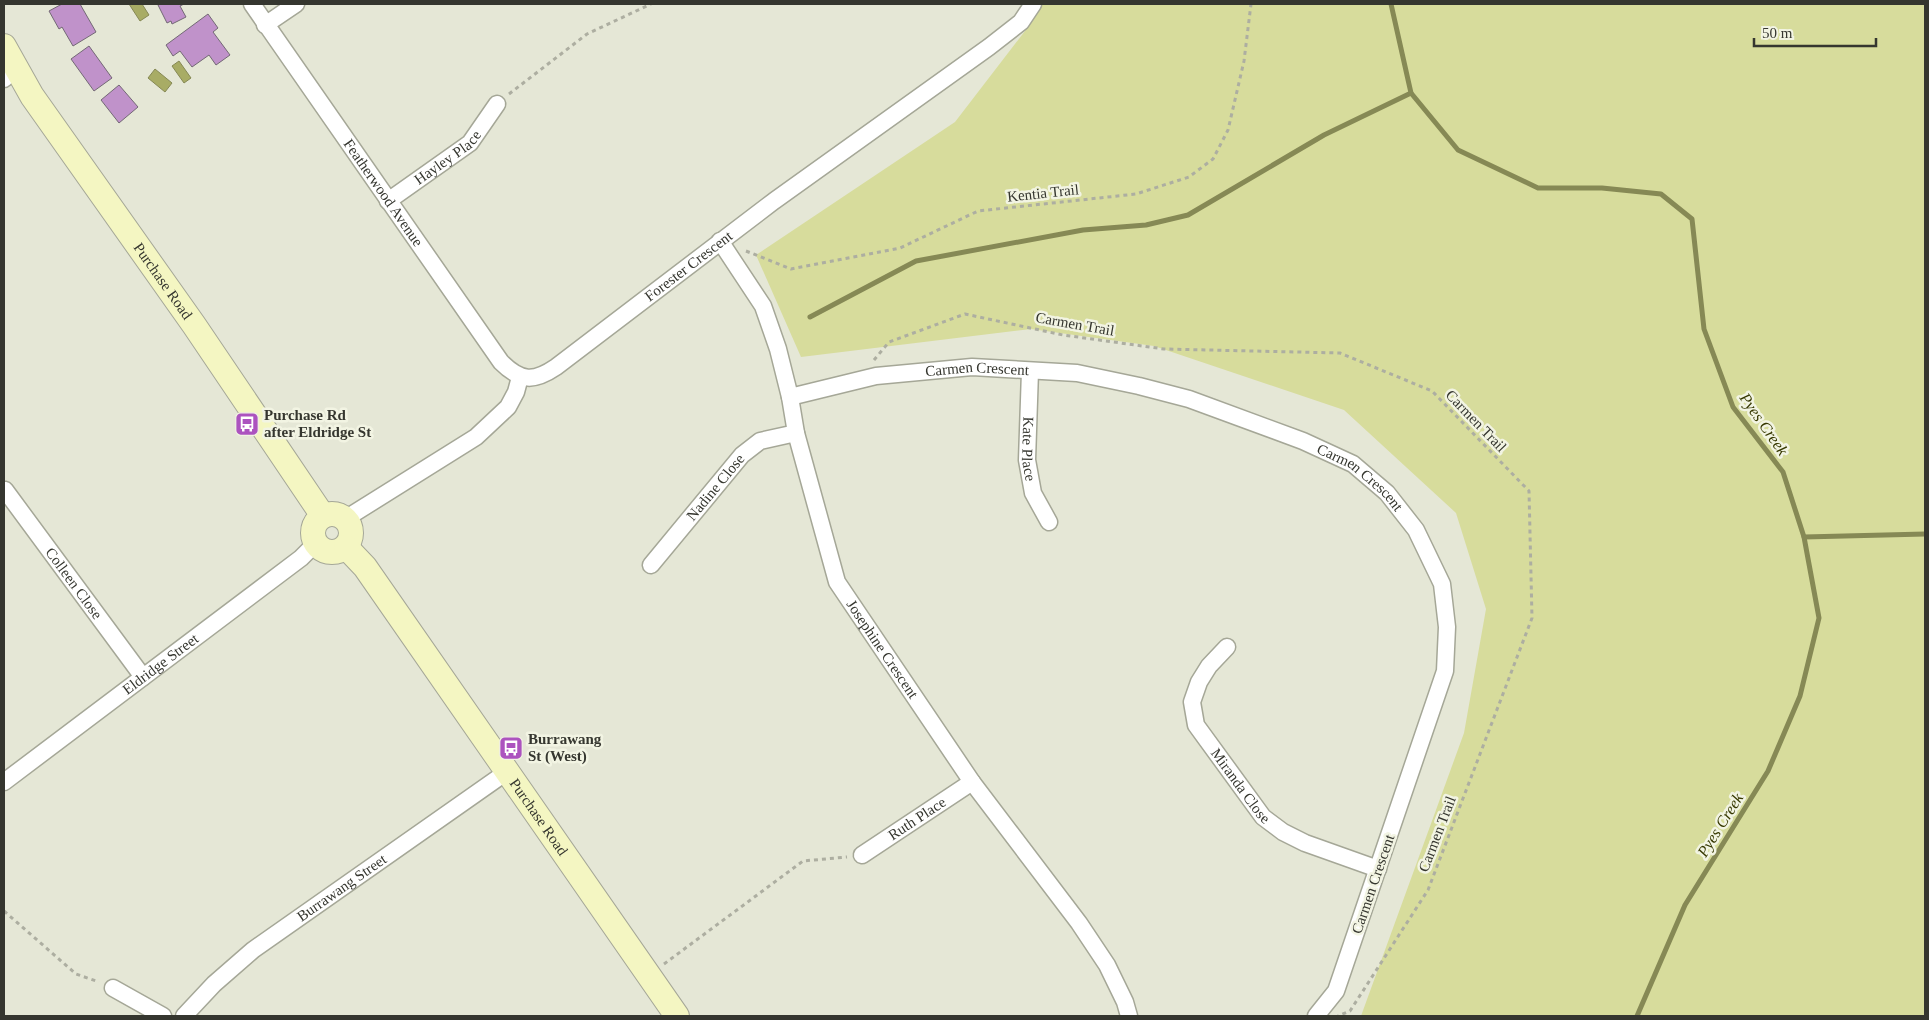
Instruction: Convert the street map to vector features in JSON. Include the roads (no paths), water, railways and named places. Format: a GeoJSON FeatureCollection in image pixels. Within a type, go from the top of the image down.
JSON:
{"type":"FeatureCollection","features":[{"type":"Feature","properties":{"kind":"main road","name":"Purchase Road"},"geometry":{"type":"LineString","coordinates":[[4,46],[9,74],[32,96],[237,386],[334,517]]}},
{"type":"Feature","properties":{"kind":"main road"},"geometry":{"type":"LineString","coordinates":[[334,517],[351,529],[350,541],[346,547],[336,552],[320,548],[316,543],[314,537],[315,525],[334,517]]}},
{"type":"Feature","properties":{"kind":"main road","name":"Purchase Road"},"geometry":{"type":"LineString","coordinates":[[346,547],[365,567],[677,1016]]}},
{"type":"Feature","properties":{"kind":"street","name":"Featherwood Avenue"},"geometry":{"type":"LineString","coordinates":[[252,4],[501,362],[520,377]]}},
{"type":"Feature","properties":{"kind":"street"},"geometry":{"type":"LineString","coordinates":[[265,25],[296,4]]}},
{"type":"Feature","properties":{"kind":"street","name":"Forester Crescent"},"geometry":{"type":"LineString","coordinates":[[520,377],[542,376],[556,367],[720,242],[989,47],[1021,22],[1033,4]]}},
{"type":"Feature","properties":{"kind":"street","name":"Hayley Place"},"geometry":{"type":"LineString","coordinates":[[388,200],[470,143],[497,104]]}},
{"type":"Feature","properties":{"kind":"street","name":"Josephine Crescent"},"geometry":{"type":"LineString","coordinates":[[720,242],[762,306],[778,350],[790,397],[796,433],[837,582],[972,782],[1079,923],[1108,965],[1130,1016]]}},
{"type":"Feature","properties":{"kind":"street","name":"Carmen Crescent"},"geometry":{"type":"LineString","coordinates":[[790,397],[876,376],[972,367],[1077,373],[1139,386],[1190,400],[1303,441],[1353,464],[1387,493],[1416,530],[1442,584],[1447,627],[1445,671],[1336,991],[1316,1016]]}},
{"type":"Feature","properties":{"kind":"street","name":"Kate Place"},"geometry":{"type":"LineString","coordinates":[[1030,370],[1027,460],[1033,493],[1049,522]]}},
{"type":"Feature","properties":{"kind":"street"},"geometry":{"type":"LineString","coordinates":[[334,517],[476,437],[508,407],[516,392],[520,377]]}},
{"type":"Feature","properties":{"kind":"street","name":"Nadine Close"},"geometry":{"type":"LineString","coordinates":[[651,565],[742,455],[760,442],[796,433]]}},
{"type":"Feature","properties":{"kind":"street","name":"Colleen Close"},"geometry":{"type":"LineString","coordinates":[[5,490],[143,677]]}},
{"type":"Feature","properties":{"kind":"street","name":"Eldridge Street"},"geometry":{"type":"LineString","coordinates":[[4,782],[301,558],[316,543]]}},
{"type":"Feature","properties":{"kind":"street","name":"Miranda Close"},"geometry":{"type":"LineString","coordinates":[[1227,647],[1209,666],[1199,682],[1192,702],[1196,725],[1263,817],[1283,832],[1305,843],[1378,869]]}},
{"type":"Feature","properties":{"kind":"street","name":"Burrawang Street"},"geometry":{"type":"LineString","coordinates":[[184,1016],[214,984],[253,950],[508,771]]}},
{"type":"Feature","properties":{"kind":"street","name":"Ruth Place"},"geometry":{"type":"LineString","coordinates":[[862,856],[972,782]]}},
{"type":"Feature","properties":{"kind":"street"},"geometry":{"type":"LineString","coordinates":[[113,988],[163,1016]]}},
{"type":"Feature","properties":{"kind":"waterway","name":"Pyes Creek"},"geometry":{"type":"LineString","coordinates":[[1391,4],[1411,93],[1458,150],[1538,188],[1602,188],[1661,194],[1692,219],[1704,329],[1733,407],[1783,472],[1804,537],[1819,618],[1800,696],[1768,771],[1685,905],[1637,1016]]}},
{"type":"Feature","properties":{"kind":"waterway"},"geometry":{"type":"LineString","coordinates":[[810,317],[916,261],[1083,230],[1146,225],[1188,215],[1324,135],[1411,93]]}},
{"type":"Feature","properties":{"kind":"waterway"},"geometry":{"type":"LineString","coordinates":[[1804,537],[1925,534]]}},
{"type":"Feature","properties":{"kind":"place","name":"Purchase Rd after Eldridge St"},"geometry":{"type":"Point","coordinates":[247,424]}},
{"type":"Feature","properties":{"kind":"place","name":"Burrawang St (West)"},"geometry":{"type":"Point","coordinates":[511,748]}}]}
